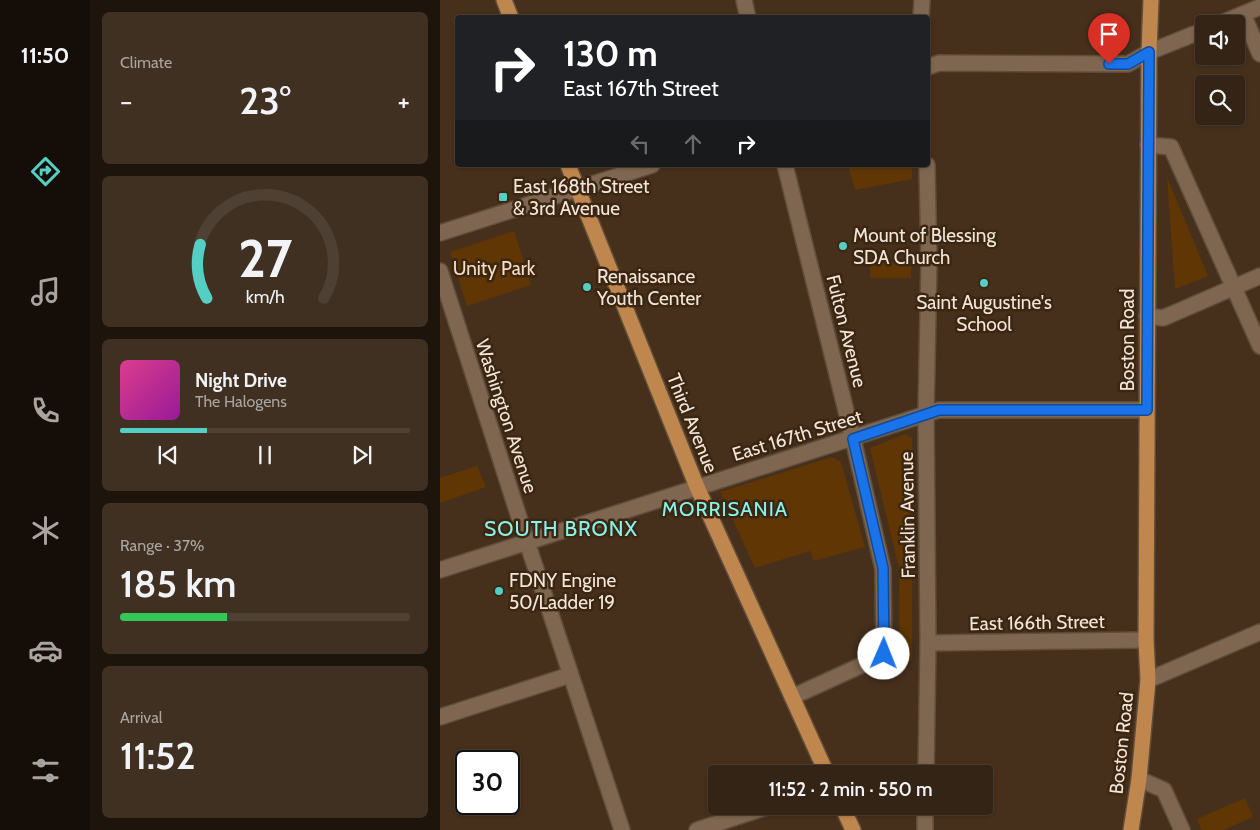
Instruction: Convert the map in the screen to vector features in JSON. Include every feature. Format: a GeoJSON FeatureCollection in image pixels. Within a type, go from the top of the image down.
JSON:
{"type":"FeatureCollection","features":[{"type":"Feature","properties":{"kind":"main road"},"geometry":{"type":"LineString","coordinates":[[504,0],[510,15]]}},
{"type":"Feature","properties":{"kind":"main road","name":"Boston Road"},"geometry":{"type":"LineString","coordinates":[[1131,830],[1139,779],[1148,680],[1146,640],[1148,145],[1151,0]]}},
{"type":"Feature","properties":{"kind":"main road","name":"Third Avenue"},"geometry":{"type":"LineString","coordinates":[[569,167],[697,487],[823,765]]}},
{"type":"Feature","properties":{"kind":"main road"},"geometry":{"type":"LineString","coordinates":[[846,815],[853,830]]}},
{"type":"Feature","properties":{"kind":"street"},"geometry":{"type":"LineString","coordinates":[[744,0],[747,15]]}},
{"type":"Feature","properties":{"kind":"street"},"geometry":{"type":"LineString","coordinates":[[922,0],[922,15]]}},
{"type":"Feature","properties":{"kind":"street"},"geometry":{"type":"LineString","coordinates":[[1260,7],[1243,14],[1260,54]]}},
{"type":"Feature","properties":{"kind":"street"},"geometry":{"type":"LineString","coordinates":[[930,66],[939,63],[1128,64],[1149,52],[1195,34]]}},
{"type":"Feature","properties":{"kind":"street"},"geometry":{"type":"LineString","coordinates":[[1148,145],[1171,147],[1260,346]]}},
{"type":"Feature","properties":{"kind":"street"},"geometry":{"type":"LineString","coordinates":[[440,233],[646,167]]}},
{"type":"Feature","properties":{"kind":"street","name":"Fulton Avenue"},"geometry":{"type":"LineString","coordinates":[[785,167],[883,568],[884,654],[792,697]]}},
{"type":"Feature","properties":{"kind":"street","name":"Franklin Avenue"},"geometry":{"type":"LineString","coordinates":[[926,765],[928,643],[926,414],[929,261],[927,167]]}},
{"type":"Feature","properties":{"kind":"street","name":"Washington Avenue"},"geometry":{"type":"LineString","coordinates":[[440,271],[622,830]]}},
{"type":"Feature","properties":{"kind":"street"},"geometry":{"type":"LineString","coordinates":[[1148,316],[1163,318],[1260,276]]}},
{"type":"Feature","properties":{"kind":"street","name":"East 167th Street"},"geometry":{"type":"LineString","coordinates":[[440,570],[939,410],[1147,410]]}},
{"type":"Feature","properties":{"kind":"street"},"geometry":{"type":"LineString","coordinates":[[1148,680],[1259,635]]}},
{"type":"Feature","properties":{"kind":"street","name":"East 166th Street"},"geometry":{"type":"LineString","coordinates":[[928,643],[1146,640]]}},
{"type":"Feature","properties":{"kind":"street"},"geometry":{"type":"LineString","coordinates":[[440,717],[570,675]]}},
{"type":"Feature","properties":{"kind":"street"},"geometry":{"type":"LineString","coordinates":[[1139,779],[1164,790],[1182,830]]}},
{"type":"Feature","properties":{"kind":"street"},"geometry":{"type":"LineString","coordinates":[[697,830],[743,815]]}},
{"type":"Feature","properties":{"kind":"street"},"geometry":{"type":"LineString","coordinates":[[925,815],[925,830]]}},
{"type":"Feature","properties":{"kind":"green space"},"geometry":{"type":"Polygon","coordinates":[[[849,167],[912,167],[912,179],[855,190],[849,167]]]}},
{"type":"Feature","properties":{"kind":"green space"},"geometry":{"type":"Polygon","coordinates":[[[1167,177],[1208,276],[1175,289],[1167,177]]]}},
{"type":"Feature","properties":{"kind":"green space","name":"Unity Park"},"geometry":{"type":"Polygon","coordinates":[[[514,231],[531,285],[467,306],[450,252],[514,231]]]}},
{"type":"Feature","properties":{"kind":"green space"},"geometry":{"type":"Polygon","coordinates":[[[911,262],[911,278],[870,278],[870,263],[911,262]]]}},
{"type":"Feature","properties":{"kind":"green space"},"geometry":{"type":"Polygon","coordinates":[[[905,434],[912,438],[912,661],[900,660],[899,568],[870,448],[905,434]]]}},
{"type":"Feature","properties":{"kind":"green space"},"geometry":{"type":"Polygon","coordinates":[[[832,457],[841,462],[865,547],[814,561],[810,551],[755,568],[720,492],[832,457]]]}},
{"type":"Feature","properties":{"kind":"green space"},"geometry":{"type":"Polygon","coordinates":[[[477,466],[486,487],[440,503],[440,478],[477,466]]]}},
{"type":"Feature","properties":{"kind":"green space"},"geometry":{"type":"Polygon","coordinates":[[[1245,798],[1253,817],[1223,830],[1202,830],[1197,819],[1245,798]]]}},
{"type":"Feature","properties":{"kind":"place","name":"East 168th Street & 3rd Avenue"},"geometry":{"type":"Point","coordinates":[503,197]}},
{"type":"Feature","properties":{"kind":"place","name":"Mount of Blessing SDA Church"},"geometry":{"type":"Point","coordinates":[843,246]}},
{"type":"Feature","properties":{"kind":"place","name":"Saint Augustine's School"},"geometry":{"type":"Point","coordinates":[984,283]}},
{"type":"Feature","properties":{"kind":"place","name":"Renaissance Youth Center"},"geometry":{"type":"Point","coordinates":[587,287]}},
{"type":"Feature","properties":{"kind":"place","name":"FDNY Engine 50/Ladder 19"},"geometry":{"type":"Point","coordinates":[499,591]}},
{"type":"Feature","properties":{"kind":"district","name":"MORRISANIA"},"geometry":{"type":"Point","coordinates":[725,509]}},
{"type":"Feature","properties":{"kind":"district","name":"SOUTH BRONX"},"geometry":{"type":"Point","coordinates":[561,529]}},
{"type":"Feature","properties":{"kind":"route"},"geometry":{"type":"LineString","coordinates":[[884,654],[883,568],[853,439],[939,410],[1147,410],[1149,52],[1128,64],[1109,64]]}}]}
